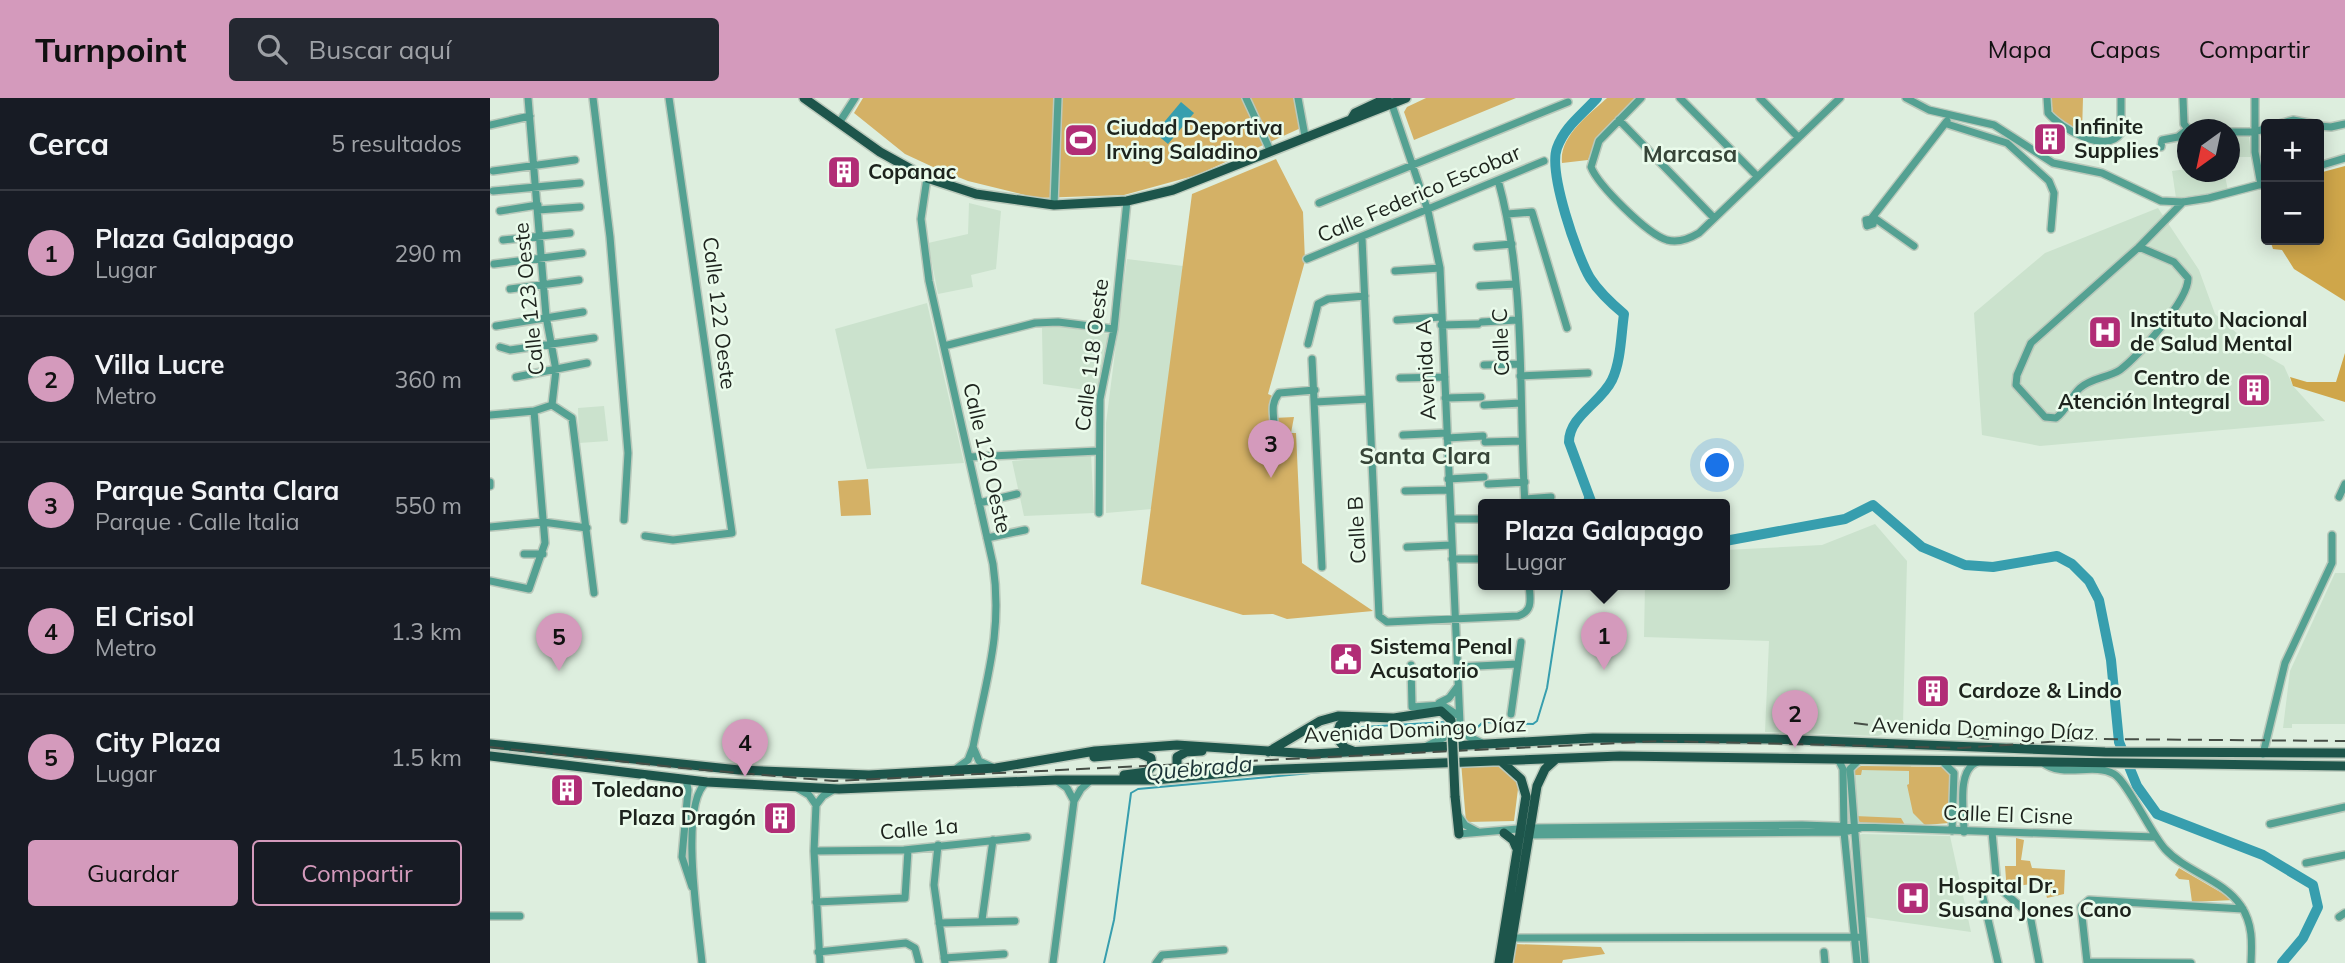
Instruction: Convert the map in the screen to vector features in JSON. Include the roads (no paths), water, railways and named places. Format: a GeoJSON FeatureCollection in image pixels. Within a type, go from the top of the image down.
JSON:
{"type":"FeatureCollection","features":[{"type":"Feature","properties":{"kind":"main road"},"geometry":{"type":"LineString","coordinates":[[804,98],[901,166],[928,178],[976,194],[1054,205],[1127,201],[1173,190],[1352,118],[1354,113],[1389,100],[1406,98]]}},
{"type":"Feature","properties":{"kind":"main road"},"geometry":{"type":"LineString","coordinates":[[1268,753],[1320,721],[1338,716],[1394,718],[1441,711],[1457,722],[1455,796],[1459,834]]}},
{"type":"Feature","properties":{"kind":"main road"},"geometry":{"type":"LineString","coordinates":[[1357,752],[1339,743],[1337,730],[1346,721],[1368,718]]}},
{"type":"Feature","properties":{"kind":"main road","name":"Avenida Domingo Díaz"},"geometry":{"type":"LineString","coordinates":[[490,744],[739,770],[869,775],[996,768],[1077,754],[1177,745],[1268,753],[1357,752],[1483,743],[1684,737],[2105,752],[2345,753]]}},
{"type":"Feature","properties":{"kind":"main road"},"geometry":{"type":"LineString","coordinates":[[1256,752],[1186,752],[1180,754],[1176,761],[1182,769],[1189,771],[1258,770]]}},
{"type":"Feature","properties":{"kind":"main road"},"geometry":{"type":"LineString","coordinates":[[1077,754],[1093,757],[1139,753],[1152,761],[1147,772],[1091,780]]}},
{"type":"Feature","properties":{"kind":"main road","name":"Avenida Domingo Díaz"},"geometry":{"type":"LineString","coordinates":[[490,756],[707,782],[839,789],[1056,780],[1155,780],[1258,770],[1620,756],[2345,766]]}},
{"type":"Feature","properties":{"kind":"main road"},"geometry":{"type":"LineString","coordinates":[[1508,963],[1516,851],[1540,777],[1552,762],[1560,759]]}},
{"type":"Feature","properties":{"kind":"main road"},"geometry":{"type":"LineString","coordinates":[[1499,963],[1508,938],[1524,832],[1526,796],[1521,779],[1502,762]]}},
{"type":"Feature","properties":{"kind":"main road"},"geometry":{"type":"LineString","coordinates":[[1502,832],[1513,840],[1516,851]]}},
{"type":"Feature","properties":{"kind":"street","name":"Calle 123 Oeste"},"geometry":{"type":"LineString","coordinates":[[528,98],[546,316],[556,370],[552,405],[572,418],[585,528]]}},
{"type":"Feature","properties":{"kind":"street"},"geometry":{"type":"LineString","coordinates":[[593,98],[610,237],[628,453],[624,520]]}},
{"type":"Feature","properties":{"kind":"street","name":"Calle 122 Oeste"},"geometry":{"type":"LineString","coordinates":[[645,536],[673,540],[732,533],[669,98]]}},
{"type":"Feature","properties":{"kind":"street"},"geometry":{"type":"LineString","coordinates":[[839,123],[855,98]]}},
{"type":"Feature","properties":{"kind":"street"},"geometry":{"type":"LineString","coordinates":[[1054,205],[1058,98]]}},
{"type":"Feature","properties":{"kind":"street"},"geometry":{"type":"LineString","coordinates":[[1246,98],[1270,150]]}},
{"type":"Feature","properties":{"kind":"street"},"geometry":{"type":"LineString","coordinates":[[1298,98],[1305,136]]}},
{"type":"Feature","properties":{"kind":"street"},"geometry":{"type":"LineString","coordinates":[[1641,98],[1599,141],[1591,167],[1601,184],[1657,236],[1678,240],[1699,233],[1840,98]]}},
{"type":"Feature","properties":{"kind":"street"},"geometry":{"type":"LineString","coordinates":[[1680,98],[1757,176]]}},
{"type":"Feature","properties":{"kind":"street"},"geometry":{"type":"LineString","coordinates":[[1760,98],[1798,137]]}},
{"type":"Feature","properties":{"kind":"street"},"geometry":{"type":"LineString","coordinates":[[1906,98],[1919,107],[1994,125],[2053,163],[2102,173],[2161,201],[2183,202],[2261,185]]}},
{"type":"Feature","properties":{"kind":"street"},"geometry":{"type":"LineString","coordinates":[[2047,98],[2048,113],[2065,129],[2091,139],[2114,139],[2121,133],[2121,98]]}},
{"type":"Feature","properties":{"kind":"street"},"geometry":{"type":"LineString","coordinates":[[2183,98],[2186,119]]}},
{"type":"Feature","properties":{"kind":"street"},"geometry":{"type":"LineString","coordinates":[[2255,98],[2255,132],[2264,182]]}},
{"type":"Feature","properties":{"kind":"street","name":"Avenida A"},"geometry":{"type":"LineString","coordinates":[[1389,100],[1428,211],[1440,268],[1458,686],[1457,722]]}},
{"type":"Feature","properties":{"kind":"street"},"geometry":{"type":"LineString","coordinates":[[1319,203],[1568,102]]}},
{"type":"Feature","properties":{"kind":"street"},"geometry":{"type":"LineString","coordinates":[[1914,246],[1872,218],[1947,124],[1949,115]]}},
{"type":"Feature","properties":{"kind":"street"},"geometry":{"type":"LineString","coordinates":[[490,125],[530,116]]}},
{"type":"Feature","properties":{"kind":"street"},"geometry":{"type":"LineString","coordinates":[[1619,120],[1714,218]]}},
{"type":"Feature","properties":{"kind":"street"},"geometry":{"type":"LineString","coordinates":[[1947,124],[2007,142],[2049,181],[2054,193],[2051,229]]}},
{"type":"Feature","properties":{"kind":"street"},"geometry":{"type":"LineString","coordinates":[[2324,126],[2345,124]]}},
{"type":"Feature","properties":{"kind":"street"},"geometry":{"type":"LineString","coordinates":[[2240,132],[2261,130]]}},
{"type":"Feature","properties":{"kind":"street"},"geometry":{"type":"LineString","coordinates":[[2161,148],[2162,140],[2177,137]]}},
{"type":"Feature","properties":{"kind":"street"},"geometry":{"type":"LineString","coordinates":[[2324,164],[2345,158]]}},
{"type":"Feature","properties":{"kind":"street"},"geometry":{"type":"LineString","coordinates":[[493,171],[575,160]]}},
{"type":"Feature","properties":{"kind":"street","name":"Calle Federico Escobar"},"geometry":{"type":"LineString","coordinates":[[1307,259],[1544,161]]}},
{"type":"Feature","properties":{"kind":"street","name":"Calle 120 Oeste"},"geometry":{"type":"LineString","coordinates":[[928,178],[922,200],[922,237],[998,598],[997,632],[972,747]]}},
{"type":"Feature","properties":{"kind":"street","name":"Calle C"},"geometry":{"type":"LineString","coordinates":[[1498,180],[1507,214],[1516,284],[1525,499]]}},
{"type":"Feature","properties":{"kind":"street"},"geometry":{"type":"LineString","coordinates":[[493,191],[580,183]]}},
{"type":"Feature","properties":{"kind":"street","name":"Calle 118 Oeste"},"geometry":{"type":"LineString","coordinates":[[1099,513],[1100,399],[1114,329],[1127,201]]}},
{"type":"Feature","properties":{"kind":"street"},"geometry":{"type":"LineString","coordinates":[[2139,247],[2180,266],[2188,278],[2185,293],[2129,361],[2112,374],[2093,380],[2079,389],[2056,418],[2045,417],[2016,385],[2028,346],[2139,247],[2183,202]]}},
{"type":"Feature","properties":{"kind":"street"},"geometry":{"type":"LineString","coordinates":[[500,211],[580,207]]}},
{"type":"Feature","properties":{"kind":"street"},"geometry":{"type":"LineString","coordinates":[[1507,214],[1532,212],[1567,328]]}},
{"type":"Feature","properties":{"kind":"street"},"geometry":{"type":"LineString","coordinates":[[503,240],[570,233]]}},
{"type":"Feature","properties":{"kind":"street","name":"Calle B"},"geometry":{"type":"LineString","coordinates":[[1362,238],[1380,617],[1387,622],[1455,617]]}},
{"type":"Feature","properties":{"kind":"street"},"geometry":{"type":"LineString","coordinates":[[1476,247],[1512,244]]}},
{"type":"Feature","properties":{"kind":"street"},"geometry":{"type":"LineString","coordinates":[[494,264],[582,253]]}},
{"type":"Feature","properties":{"kind":"street"},"geometry":{"type":"LineString","coordinates":[[1395,271],[1440,268]]}},
{"type":"Feature","properties":{"kind":"street"},"geometry":{"type":"LineString","coordinates":[[510,289],[543,282],[579,280]]}},
{"type":"Feature","properties":{"kind":"street"},"geometry":{"type":"LineString","coordinates":[[1480,286],[1516,284]]}},
{"type":"Feature","properties":{"kind":"street"},"geometry":{"type":"LineString","coordinates":[[1308,344],[1318,304],[1328,299],[1365,296]]}},
{"type":"Feature","properties":{"kind":"street"},"geometry":{"type":"LineString","coordinates":[[496,326],[583,312]]}},
{"type":"Feature","properties":{"kind":"street"},"geometry":{"type":"LineString","coordinates":[[1397,320],[1480,323],[1517,320]]}},
{"type":"Feature","properties":{"kind":"street"},"geometry":{"type":"LineString","coordinates":[[944,346],[1035,323],[1058,322],[1114,329]]}},
{"type":"Feature","properties":{"kind":"street"},"geometry":{"type":"LineString","coordinates":[[500,347],[510,350],[594,338]]}},
{"type":"Feature","properties":{"kind":"street"},"geometry":{"type":"LineString","coordinates":[[1312,359],[1322,567]]}},
{"type":"Feature","properties":{"kind":"street"},"geometry":{"type":"LineString","coordinates":[[516,377],[587,363]]}},
{"type":"Feature","properties":{"kind":"street"},"geometry":{"type":"LineString","coordinates":[[1484,365],[1519,364]]}},
{"type":"Feature","properties":{"kind":"street"},"geometry":{"type":"LineString","coordinates":[[1520,376],[1588,373]]}},
{"type":"Feature","properties":{"kind":"street"},"geometry":{"type":"LineString","coordinates":[[1400,378],[1444,377]]}},
{"type":"Feature","properties":{"kind":"street"},"geometry":{"type":"LineString","coordinates":[[1269,464],[1275,433],[1271,416],[1275,398],[1279,393],[1315,390]]}},
{"type":"Feature","properties":{"kind":"street"},"geometry":{"type":"LineString","coordinates":[[1445,398],[1521,403]]}},
{"type":"Feature","properties":{"kind":"street"},"geometry":{"type":"LineString","coordinates":[[1315,402],[1369,399]]}},
{"type":"Feature","properties":{"kind":"street"},"geometry":{"type":"LineString","coordinates":[[490,415],[534,411],[552,405]]}},
{"type":"Feature","properties":{"kind":"street"},"geometry":{"type":"LineString","coordinates":[[490,581],[529,589],[545,543],[534,411]]}},
{"type":"Feature","properties":{"kind":"street"},"geometry":{"type":"LineString","coordinates":[[1402,435],[1522,441]]}},
{"type":"Feature","properties":{"kind":"street"},"geometry":{"type":"LineString","coordinates":[[969,457],[1098,451]]}},
{"type":"Feature","properties":{"kind":"street"},"geometry":{"type":"LineString","coordinates":[[1448,479],[1525,482]]}},
{"type":"Feature","properties":{"kind":"street"},"geometry":{"type":"LineString","coordinates":[[2339,497],[2345,484]]}},
{"type":"Feature","properties":{"kind":"street"},"geometry":{"type":"LineString","coordinates":[[1405,491],[1449,490]]}},
{"type":"Feature","properties":{"kind":"street"},"geometry":{"type":"LineString","coordinates":[[979,503],[1017,494]]}},
{"type":"Feature","properties":{"kind":"street"},"geometry":{"type":"LineString","coordinates":[[1541,499],[1551,497]]}},
{"type":"Feature","properties":{"kind":"street"},"geometry":{"type":"LineString","coordinates":[[1451,519],[1478,519]]}},
{"type":"Feature","properties":{"kind":"street"},"geometry":{"type":"LineString","coordinates":[[490,527],[543,522],[585,528],[594,593]]}},
{"type":"Feature","properties":{"kind":"street"},"geometry":{"type":"LineString","coordinates":[[987,538],[1025,530]]}},
{"type":"Feature","properties":{"kind":"street"},"geometry":{"type":"LineString","coordinates":[[2263,754],[2285,663],[2332,563],[2332,535]]}},
{"type":"Feature","properties":{"kind":"street"},"geometry":{"type":"LineString","coordinates":[[1407,547],[1452,545]]}},
{"type":"Feature","properties":{"kind":"street"},"geometry":{"type":"LineString","coordinates":[[524,554],[542,554]]}},
{"type":"Feature","properties":{"kind":"street"},"geometry":{"type":"LineString","coordinates":[[1452,559],[1478,559]]}},
{"type":"Feature","properties":{"kind":"street"},"geometry":{"type":"LineString","coordinates":[[1455,617],[1522,615],[1531,606],[1530,590]]}},
{"type":"Feature","properties":{"kind":"street"},"geometry":{"type":"LineString","coordinates":[[1511,714],[1521,642]]}},
{"type":"Feature","properties":{"kind":"street"},"geometry":{"type":"LineString","coordinates":[[1457,667],[1518,663]]}},
{"type":"Feature","properties":{"kind":"street"},"geometry":{"type":"LineString","coordinates":[[1411,664],[1412,707],[1449,707],[1469,737],[1483,743]]}},
{"type":"Feature","properties":{"kind":"street"},"geometry":{"type":"LineString","coordinates":[[1435,705],[1449,698],[1458,686]]}},
{"type":"Feature","properties":{"kind":"street"},"geometry":{"type":"LineString","coordinates":[[1421,748],[1455,732],[1457,722]]}},
{"type":"Feature","properties":{"kind":"street"},"geometry":{"type":"LineString","coordinates":[[972,747],[979,761],[996,768]]}},
{"type":"Feature","properties":{"kind":"street"},"geometry":{"type":"LineString","coordinates":[[944,771],[965,765],[972,747]]}},
{"type":"Feature","properties":{"kind":"street"},"geometry":{"type":"LineString","coordinates":[[1833,759],[1839,761],[1843,769],[1844,829],[1865,963]]}},
{"type":"Feature","properties":{"kind":"street"},"geometry":{"type":"LineString","coordinates":[[1857,963],[1859,937],[1856,828],[1850,769],[1860,760]]}},
{"type":"Feature","properties":{"kind":"street"},"geometry":{"type":"LineString","coordinates":[[1939,761],[1947,763],[1954,773],[1951,831]]}},
{"type":"Feature","properties":{"kind":"street"},"geometry":{"type":"LineString","coordinates":[[1964,831],[1965,773],[1971,764],[1980,761]]}},
{"type":"Feature","properties":{"kind":"street"},"geometry":{"type":"LineString","coordinates":[[2042,762],[2055,770],[2113,773],[2155,837],[2181,864],[2232,895],[2243,908],[2250,927],[2251,963]]}},
{"type":"Feature","properties":{"kind":"street"},"geometry":{"type":"LineString","coordinates":[[686,779],[702,963]]}},
{"type":"Feature","properties":{"kind":"street"},"geometry":{"type":"LineString","coordinates":[[1056,780],[1068,788],[1074,802]]}},
{"type":"Feature","properties":{"kind":"street"},"geometry":{"type":"LineString","coordinates":[[1053,963],[1074,802],[1080,789],[1091,780]]}},
{"type":"Feature","properties":{"kind":"street"},"geometry":{"type":"LineString","coordinates":[[690,819],[697,793],[707,782]]}},
{"type":"Feature","properties":{"kind":"street"},"geometry":{"type":"LineString","coordinates":[[793,787],[805,791],[816,805]]}},
{"type":"Feature","properties":{"kind":"street"},"geometry":{"type":"LineString","coordinates":[[820,963],[814,851],[816,805],[827,793],[839,789]]}},
{"type":"Feature","properties":{"kind":"street"},"geometry":{"type":"LineString","coordinates":[[2270,824],[2345,807]]}},
{"type":"Feature","properties":{"kind":"street"},"geometry":{"type":"LineString","coordinates":[[1457,814],[1465,825],[1478,832]]}},
{"type":"Feature","properties":{"kind":"street","name":"Calle El Cisne"},"geometry":{"type":"LineString","coordinates":[[1459,834],[1856,828],[2155,837]]}},
{"type":"Feature","properties":{"kind":"street"},"geometry":{"type":"LineString","coordinates":[[1992,832],[1997,886],[2030,915],[2039,963]]}},
{"type":"Feature","properties":{"kind":"street","name":"Calle 1a"},"geometry":{"type":"LineString","coordinates":[[814,851],[908,850],[1027,837]]}},
{"type":"Feature","properties":{"kind":"street"},"geometry":{"type":"LineString","coordinates":[[982,920],[993,840]]}},
{"type":"Feature","properties":{"kind":"street"},"geometry":{"type":"LineString","coordinates":[[938,845],[934,885],[945,960],[1004,954]]}},
{"type":"Feature","properties":{"kind":"street"},"geometry":{"type":"LineString","coordinates":[[816,902],[901,900],[907,893],[908,850]]}},
{"type":"Feature","properties":{"kind":"street"},"geometry":{"type":"LineString","coordinates":[[2306,863],[2345,855]]}},
{"type":"Feature","properties":{"kind":"street"},"geometry":{"type":"LineString","coordinates":[[1997,886],[1984,889],[1982,893],[1998,963]]}},
{"type":"Feature","properties":{"kind":"street"},"geometry":{"type":"LineString","coordinates":[[2191,963],[2087,962],[2083,904],[2089,900],[2243,908]]}},
{"type":"Feature","properties":{"kind":"street"},"geometry":{"type":"LineString","coordinates":[[490,916],[520,916]]}},
{"type":"Feature","properties":{"kind":"street"},"geometry":{"type":"LineString","coordinates":[[939,923],[1015,920]]}},
{"type":"Feature","properties":{"kind":"street"},"geometry":{"type":"LineString","coordinates":[[1508,938],[1859,937]]}},
{"type":"Feature","properties":{"kind":"street"},"geometry":{"type":"LineString","coordinates":[[818,952],[906,943],[915,948],[919,963]]}},
{"type":"Feature","properties":{"kind":"street"},"geometry":{"type":"LineString","coordinates":[[1156,963],[1162,955],[1224,950]]}},
{"type":"Feature","properties":{"kind":"street"},"geometry":{"type":"LineString","coordinates":[[1824,952],[1825,963]]}},
{"type":"Feature","properties":{"kind":"water"},"geometry":{"type":"Polygon","coordinates":[[[1181,102],[1194,113],[1168,144],[1155,133],[1181,102]]]}},
{"type":"Feature","properties":{"kind":"waterway"},"geometry":{"type":"LineString","coordinates":[[1590,499],[1569,442],[1570,433],[1612,380],[1619,356],[1624,314],[1597,288],[1584,267],[1565,214],[1555,160],[1557,148],[1565,133],[1597,98]]}},
{"type":"Feature","properties":{"kind":"waterway","name":"Quebrada"},"geometry":{"type":"LineString","coordinates":[[1585,499],[1587,492]]}},
{"type":"Feature","properties":{"kind":"waterway"},"geometry":{"type":"LineString","coordinates":[[1730,540],[1845,519],[1873,505],[1922,547],[1965,565],[1993,567],[2057,556],[2072,564],[2089,581],[2099,600],[2111,660],[2119,742],[2137,786],[2157,814],[2263,855],[2313,885],[2318,907],[2303,938],[2282,963]]}},
{"type":"Feature","properties":{"kind":"waterway","name":"Quebrada"},"geometry":{"type":"LineString","coordinates":[[1468,729],[1474,731],[1483,722],[1533,724],[1537,721],[1547,688],[1562,590]]}},
{"type":"Feature","properties":{"kind":"waterway","name":"Quebrada"},"geometry":{"type":"LineString","coordinates":[[1359,741],[1357,735],[1362,727],[1446,722]]}},
{"type":"Feature","properties":{"kind":"waterway","name":"Quebrada"},"geometry":{"type":"LineString","coordinates":[[1104,963],[1114,920],[1131,793],[1138,789],[1333,771]]}},
{"type":"Feature","properties":{"kind":"railway"},"geometry":{"type":"LineString","coordinates":[[1854,723],[1989,739]]}},
{"type":"Feature","properties":{"kind":"railway"},"geometry":{"type":"LineString","coordinates":[[490,747],[834,781],[1660,741],[1961,748],[2093,739],[2345,741]]}},
{"type":"Feature","properties":{"kind":"place","name":"Infinite Supplies"},"geometry":{"type":"Point","coordinates":[2050,139]}},
{"type":"Feature","properties":{"kind":"place","name":"Ciudad Deportiva Irving Saladino"},"geometry":{"type":"Point","coordinates":[1081,140]}},
{"type":"Feature","properties":{"kind":"place","name":"Copanac"},"geometry":{"type":"Point","coordinates":[844,172]}},
{"type":"Feature","properties":{"kind":"place","name":"Instituto Nacional de Salud Mental"},"geometry":{"type":"Point","coordinates":[2105,332]}},
{"type":"Feature","properties":{"kind":"place","name":"Centro de Atención Integral"},"geometry":{"type":"Point","coordinates":[2254,390]}},
{"type":"Feature","properties":{"kind":"place","name":"Parque Santa Clara"},"geometry":{"type":"Point","coordinates":[1271,478]}},
{"type":"Feature","properties":{"kind":"place","name":"Sistema Penal Acusatorio"},"geometry":{"type":"Point","coordinates":[1346,659]}},
{"type":"Feature","properties":{"kind":"place","name":"Plaza Galapago"},"geometry":{"type":"Point","coordinates":[1604,670]}},
{"type":"Feature","properties":{"kind":"place","name":"City Plaza"},"geometry":{"type":"Point","coordinates":[559,671]}},
{"type":"Feature","properties":{"kind":"place","name":"Cardoze & Lindo"},"geometry":{"type":"Point","coordinates":[1933,691]}},
{"type":"Feature","properties":{"kind":"place","name":"Villa Lucre"},"geometry":{"type":"Point","coordinates":[1795,748]}},
{"type":"Feature","properties":{"kind":"place","name":"El Crisol"},"geometry":{"type":"Point","coordinates":[745,777]}},
{"type":"Feature","properties":{"kind":"place","name":"Toledano"},"geometry":{"type":"Point","coordinates":[567,790]}},
{"type":"Feature","properties":{"kind":"place","name":"Plaza Dragón"},"geometry":{"type":"Point","coordinates":[780,818]}},
{"type":"Feature","properties":{"kind":"place","name":"Hospital Dr. Susana Jones Cano"},"geometry":{"type":"Point","coordinates":[1913,898]}},
{"type":"Feature","properties":{"kind":"district","name":"Marcasa"},"geometry":{"type":"Point","coordinates":[1690,154]}},
{"type":"Feature","properties":{"kind":"district","name":"Santa Clara"},"geometry":{"type":"Point","coordinates":[1425,456]}}]}
